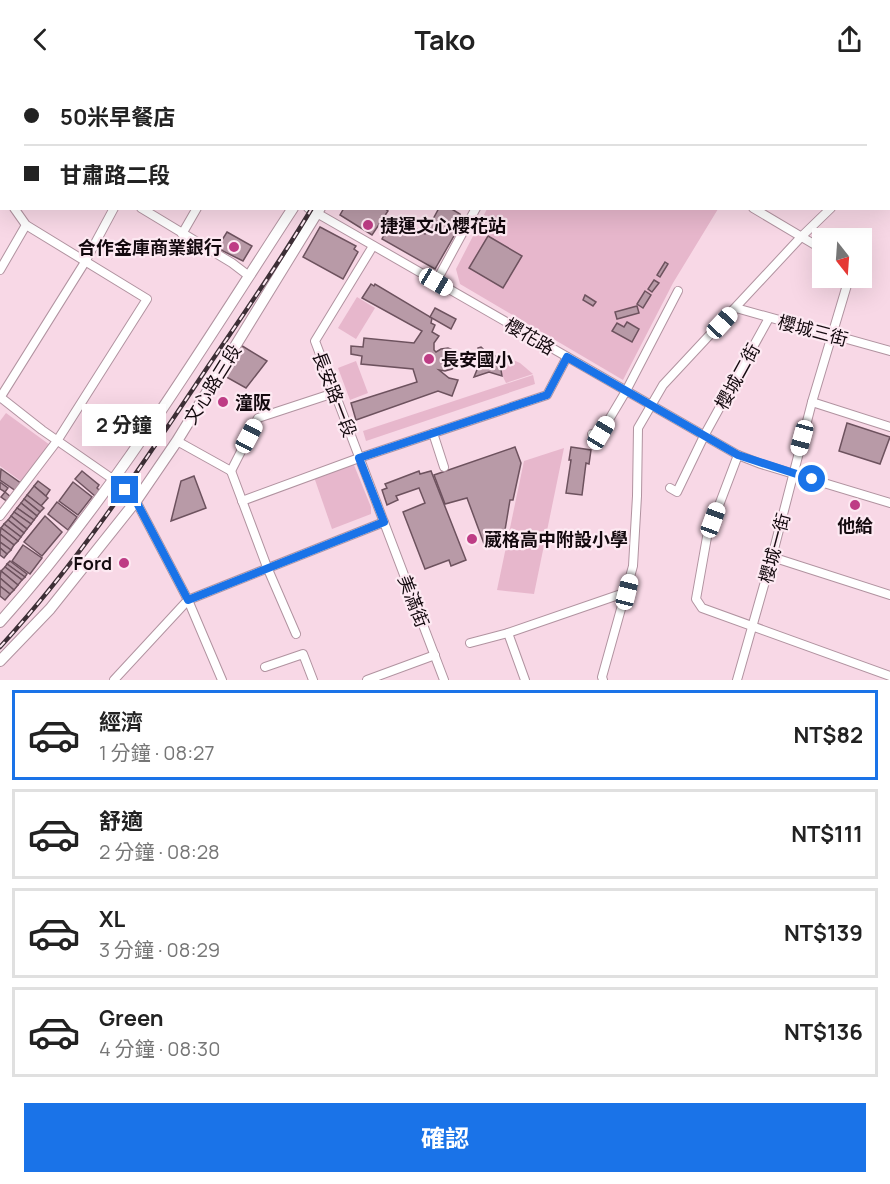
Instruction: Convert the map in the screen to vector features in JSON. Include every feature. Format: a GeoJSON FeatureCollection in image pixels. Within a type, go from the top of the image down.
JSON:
{"type":"FeatureCollection","features":[{"type":"Feature","properties":{"kind":"main road","name":"文心路三段"},"geometry":{"type":"LineString","coordinates":[[0,622],[114,480],[292,210]]}},
{"type":"Feature","properties":{"kind":"main road","name":"文心路三段"},"geometry":{"type":"LineString","coordinates":[[0,660],[50,609],[136,501],[177,441],[315,210]]}},
{"type":"Feature","properties":{"kind":"street"},"geometry":{"type":"LineString","coordinates":[[0,516],[57,441],[147,299],[26,225],[15,210]]}},
{"type":"Feature","properties":{"kind":"street"},"geometry":{"type":"LineString","coordinates":[[113,210],[85,262],[0,398],[114,480],[136,501],[188,600],[222,680]]}},
{"type":"Feature","properties":{"kind":"street"},"geometry":{"type":"LineString","coordinates":[[144,210],[232,263],[249,276]]}},
{"type":"Feature","properties":{"kind":"street"},"geometry":{"type":"LineString","coordinates":[[182,234],[196,210]]}},
{"type":"Feature","properties":{"kind":"street","name":"櫻花路"},"geometry":{"type":"LineString","coordinates":[[315,210],[373,246],[738,455],[890,503]]}},
{"type":"Feature","properties":{"kind":"street"},"geometry":{"type":"LineString","coordinates":[[436,282],[472,210]]}},
{"type":"Feature","properties":{"kind":"street"},"geometry":{"type":"LineString","coordinates":[[756,210],[812,243]]}},
{"type":"Feature","properties":{"kind":"street"},"geometry":{"type":"LineString","coordinates":[[593,680],[603,678],[633,566],[638,428],[663,386],[801,237],[829,210]]}},
{"type":"Feature","properties":{"kind":"street"},"geometry":{"type":"LineString","coordinates":[[0,270],[26,225]]}},
{"type":"Feature","properties":{"kind":"street","name":"長安路一段"},"geometry":{"type":"LineString","coordinates":[[373,246],[315,341],[384,522]]}},
{"type":"Feature","properties":{"kind":"street","name":"櫻城一街"},"geometry":{"type":"LineString","coordinates":[[737,680],[812,402],[846,288]]}},
{"type":"Feature","properties":{"kind":"street"},"geometry":{"type":"LineString","coordinates":[[592,434],[601,433],[626,391],[678,291]]}},
{"type":"Feature","properties":{"kind":"street","name":"櫻城三街"},"geometry":{"type":"LineString","coordinates":[[736,308],[890,351]]}},
{"type":"Feature","properties":{"kind":"street","name":"櫻城二街"},"geometry":{"type":"LineString","coordinates":[[670,488],[677,492],[704,436],[769,318]]}},
{"type":"Feature","properties":{"kind":"street"},"geometry":{"type":"LineString","coordinates":[[242,501],[359,458],[547,395],[567,357]]}},
{"type":"Feature","properties":{"kind":"street"},"geometry":{"type":"LineString","coordinates":[[231,471],[258,418],[334,393]]}},
{"type":"Feature","properties":{"kind":"street"},"geometry":{"type":"LineString","coordinates":[[812,402],[890,427]]}},
{"type":"Feature","properties":{"kind":"street"},"geometry":{"type":"LineString","coordinates":[[433,433],[444,467]]}},
{"type":"Feature","properties":{"kind":"street"},"geometry":{"type":"LineString","coordinates":[[177,441],[231,471],[267,567],[296,634]]}},
{"type":"Feature","properties":{"kind":"street"},"geometry":{"type":"LineString","coordinates":[[738,455],[706,537],[696,599],[702,608],[890,676]]}},
{"type":"Feature","properties":{"kind":"street"},"geometry":{"type":"LineString","coordinates":[[114,680],[188,600],[384,522]]}},
{"type":"Feature","properties":{"kind":"street","name":"美滿街"},"geometry":{"type":"LineString","coordinates":[[384,522],[444,680]]}},
{"type":"Feature","properties":{"kind":"street"},"geometry":{"type":"LineString","coordinates":[[772,557],[890,595]]}},
{"type":"Feature","properties":{"kind":"street"},"geometry":{"type":"LineString","coordinates":[[470,643],[508,633],[627,592]]}},
{"type":"Feature","properties":{"kind":"street"},"geometry":{"type":"LineString","coordinates":[[508,633],[525,680]]}},
{"type":"Feature","properties":{"kind":"street"},"geometry":{"type":"LineString","coordinates":[[265,667],[303,654],[313,680]]}},
{"type":"Feature","properties":{"kind":"street"},"geometry":{"type":"LineString","coordinates":[[368,680],[379,678],[435,656]]}},
{"type":"Feature","properties":{"kind":"shaded area"},"geometry":{"type":"Polygon","coordinates":[[[486,210],[717,210],[673,283],[623,380],[460,284],[456,269],[486,210]]]}},
{"type":"Feature","properties":{"kind":"shaded area"},"geometry":{"type":"Polygon","coordinates":[[[357,297],[375,308],[356,339],[338,328],[357,297]]]}},
{"type":"Feature","properties":{"kind":"shaded area"},"geometry":{"type":"Polygon","coordinates":[[[504,356],[520,363],[533,374],[506,383],[500,369],[504,356]]]}},
{"type":"Feature","properties":{"kind":"shaded area"},"geometry":{"type":"Polygon","coordinates":[[[356,361],[368,393],[350,400],[338,368],[356,361]]]}},
{"type":"Feature","properties":{"kind":"shaded area"},"geometry":{"type":"Polygon","coordinates":[[[533,375],[535,384],[366,441],[363,431],[533,375]]]}},
{"type":"Feature","properties":{"kind":"shaded area"},"geometry":{"type":"Polygon","coordinates":[[[6,413],[50,445],[22,482],[0,466],[0,421],[6,413]]]}},
{"type":"Feature","properties":{"kind":"shaded area"},"geometry":{"type":"Polygon","coordinates":[[[564,448],[534,594],[497,590],[524,461],[564,448]]]}},
{"type":"Feature","properties":{"kind":"shaded area"},"geometry":{"type":"Polygon","coordinates":[[[347,462],[354,465],[371,507],[371,514],[332,529],[314,477],[347,462]]]}},
{"type":"Feature","properties":{"kind":"building","name":"捷運文心櫻花站"},"geometry":{"type":"Polygon","coordinates":[[[343,210],[388,211],[372,235],[340,215],[343,210]]]}},
{"type":"Feature","properties":{"kind":"building"},"geometry":{"type":"Polygon","coordinates":[[[438,210],[453,210],[460,214],[462,222],[435,269],[382,239],[388,227],[392,229],[398,219],[425,234],[438,210]]]}},
{"type":"Feature","properties":{"kind":"building"},"geometry":{"type":"Polygon","coordinates":[[[320,227],[356,246],[354,249],[358,252],[343,279],[303,257],[320,227]]]}},
{"type":"Feature","properties":{"kind":"building","name":"合作金庫商業銀行"},"geometry":{"type":"Polygon","coordinates":[[[227,232],[252,246],[243,261],[217,248],[227,232]]]}},
{"type":"Feature","properties":{"kind":"building"},"geometry":{"type":"Polygon","coordinates":[[[488,236],[522,256],[503,288],[469,268],[488,236]]]}},
{"type":"Feature","properties":{"kind":"building"},"geometry":{"type":"Polygon","coordinates":[[[665,262],[668,264],[660,277],[657,275],[665,262]]]}},
{"type":"Feature","properties":{"kind":"building"},"geometry":{"type":"Polygon","coordinates":[[[654,280],[659,283],[652,292],[648,289],[654,280]]]}},
{"type":"Feature","properties":{"kind":"building"},"geometry":{"type":"Polygon","coordinates":[[[371,284],[374,286],[375,284],[432,318],[431,323],[435,325],[432,332],[439,336],[434,343],[434,350],[436,352],[448,348],[453,350],[457,356],[457,363],[452,369],[439,370],[449,378],[458,380],[452,396],[438,391],[356,420],[351,403],[417,382],[413,369],[361,364],[362,356],[351,354],[351,346],[363,347],[364,338],[414,343],[422,331],[362,298],[371,284]]]}},
{"type":"Feature","properties":{"kind":"building"},"geometry":{"type":"Polygon","coordinates":[[[645,291],[651,295],[643,308],[637,304],[645,291]]]}},
{"type":"Feature","properties":{"kind":"building"},"geometry":{"type":"Polygon","coordinates":[[[585,295],[596,302],[593,306],[583,300],[585,295]]]}},
{"type":"Feature","properties":{"kind":"building"},"geometry":{"type":"Polygon","coordinates":[[[637,306],[639,313],[617,319],[615,312],[637,306]]]}},
{"type":"Feature","properties":{"kind":"building"},"geometry":{"type":"Polygon","coordinates":[[[435,308],[456,319],[451,329],[430,317],[435,308]]]}},
{"type":"Feature","properties":{"kind":"building"},"geometry":{"type":"Polygon","coordinates":[[[627,322],[639,329],[632,342],[612,331],[617,323],[624,327],[627,322]]]}},
{"type":"Feature","properties":{"kind":"building"},"geometry":{"type":"Polygon","coordinates":[[[239,344],[267,361],[246,388],[221,374],[239,344]]]}},
{"type":"Feature","properties":{"kind":"building"},"geometry":{"type":"Polygon","coordinates":[[[481,347],[491,356],[504,356],[500,364],[502,376],[489,372],[474,377],[482,363],[478,348],[481,347]]]}},
{"type":"Feature","properties":{"kind":"building"},"geometry":{"type":"Polygon","coordinates":[[[847,423],[890,437],[880,464],[839,451],[847,423]]]}},
{"type":"Feature","properties":{"kind":"building"},"geometry":{"type":"Polygon","coordinates":[[[515,447],[521,463],[513,500],[510,500],[503,542],[492,541],[494,546],[486,549],[467,498],[445,504],[434,475],[515,447]]]}},
{"type":"Feature","properties":{"kind":"building"},"geometry":{"type":"Polygon","coordinates":[[[571,447],[591,450],[589,464],[586,463],[582,495],[566,493],[571,447]]]}},
{"type":"Feature","properties":{"kind":"building"},"geometry":{"type":"Polygon","coordinates":[[[1,469],[22,484],[16,491],[0,480],[1,469]]]}},
{"type":"Feature","properties":{"kind":"building"},"geometry":{"type":"Polygon","coordinates":[[[82,471],[99,485],[97,488],[100,491],[95,496],[75,479],[82,471]]]}},
{"type":"Feature","properties":{"kind":"building"},"geometry":{"type":"Polygon","coordinates":[[[419,471],[420,474],[431,471],[466,560],[451,566],[449,560],[425,569],[403,512],[425,503],[419,488],[396,496],[398,500],[387,505],[382,490],[387,488],[385,484],[419,471]]]}},
{"type":"Feature","properties":{"kind":"building"},"geometry":{"type":"Polygon","coordinates":[[[194,476],[206,508],[171,521],[181,481],[194,476]]]}},
{"type":"Feature","properties":{"kind":"building"},"geometry":{"type":"Polygon","coordinates":[[[38,481],[50,490],[46,496],[34,486],[38,481]]]}},
{"type":"Feature","properties":{"kind":"building"},"geometry":{"type":"Polygon","coordinates":[[[0,482],[8,488],[5,492],[0,489],[0,482]]]}},
{"type":"Feature","properties":{"kind":"building"},"geometry":{"type":"Polygon","coordinates":[[[73,482],[92,497],[78,515],[59,501],[73,482]]]}},
{"type":"Feature","properties":{"kind":"building"},"geometry":{"type":"Polygon","coordinates":[[[34,486],[48,498],[41,506],[27,495],[34,486]]]}},
{"type":"Feature","properties":{"kind":"building"},"geometry":{"type":"Polygon","coordinates":[[[5,492],[12,498],[8,502],[1,497],[5,492]]]}},
{"type":"Feature","properties":{"kind":"building"},"geometry":{"type":"Polygon","coordinates":[[[27,495],[44,508],[40,512],[24,499],[27,495]]]}},
{"type":"Feature","properties":{"kind":"building"},"geometry":{"type":"Polygon","coordinates":[[[24,499],[40,512],[37,516],[21,503],[24,499]]]}},
{"type":"Feature","properties":{"kind":"building"},"geometry":{"type":"Polygon","coordinates":[[[57,502],[77,517],[68,530],[48,514],[57,502]]]}},
{"type":"Feature","properties":{"kind":"building"},"geometry":{"type":"Polygon","coordinates":[[[21,503],[37,516],[34,520],[17,508],[21,503]]]}},
{"type":"Feature","properties":{"kind":"building"},"geometry":{"type":"Polygon","coordinates":[[[17,508],[34,520],[31,524],[14,512],[17,508]]]}},
{"type":"Feature","properties":{"kind":"building"},"geometry":{"type":"Polygon","coordinates":[[[14,512],[31,524],[27,529],[11,516],[14,512]]]}},
{"type":"Feature","properties":{"kind":"building"},"geometry":{"type":"Polygon","coordinates":[[[11,516],[27,529],[24,533],[8,520],[11,516]]]}},
{"type":"Feature","properties":{"kind":"building"},"geometry":{"type":"Polygon","coordinates":[[[45,516],[62,532],[42,556],[24,542],[45,516]]]}},
{"type":"Feature","properties":{"kind":"building"},"geometry":{"type":"Polygon","coordinates":[[[8,520],[24,533],[21,537],[4,524],[8,520]]]}},
{"type":"Feature","properties":{"kind":"building"},"geometry":{"type":"Polygon","coordinates":[[[4,524],[21,537],[18,541],[1,528],[4,524]]]}},
{"type":"Feature","properties":{"kind":"building"},"geometry":{"type":"Polygon","coordinates":[[[1,528],[18,541],[14,545],[0,534],[1,528]]]}},
{"type":"Feature","properties":{"kind":"building"},"geometry":{"type":"Polygon","coordinates":[[[0,534],[14,545],[11,550],[0,542],[0,534]]]}},
{"type":"Feature","properties":{"kind":"building"},"geometry":{"type":"Polygon","coordinates":[[[0,542],[11,550],[7,554],[0,548],[0,542]]]}},
{"type":"Feature","properties":{"kind":"building"},"geometry":{"type":"Polygon","coordinates":[[[23,545],[42,558],[30,574],[12,561],[23,545]]]}},
{"type":"Feature","properties":{"kind":"building"},"geometry":{"type":"Polygon","coordinates":[[[0,548],[7,554],[4,558],[0,555],[0,548]]]}},
{"type":"Feature","properties":{"kind":"building"},"geometry":{"type":"Polygon","coordinates":[[[10,561],[27,574],[25,577],[7,564],[10,561]]]}},
{"type":"Feature","properties":{"kind":"building"},"geometry":{"type":"Polygon","coordinates":[[[7,564],[25,577],[22,580],[5,567],[7,564]]]}},
{"type":"Feature","properties":{"kind":"building"},"geometry":{"type":"Polygon","coordinates":[[[5,567],[22,580],[18,585],[1,571],[5,567]]]}},
{"type":"Feature","properties":{"kind":"building"},"geometry":{"type":"Polygon","coordinates":[[[1,571],[18,585],[14,590],[0,578],[1,571]]]}},
{"type":"Feature","properties":{"kind":"building"},"geometry":{"type":"Polygon","coordinates":[[[0,578],[14,590],[10,594],[0,586],[0,578]]]}},
{"type":"Feature","properties":{"kind":"building"},"geometry":{"type":"Polygon","coordinates":[[[0,586],[10,594],[5,600],[0,596],[0,586]]]}},
{"type":"Feature","properties":{"kind":"railway"},"geometry":{"type":"LineString","coordinates":[[0,647],[80,551],[129,483],[271,273],[311,210]]}},
{"type":"Feature","properties":{"kind":"place","name":"捷運文心櫻花站"},"geometry":{"type":"Point","coordinates":[368,225]}},
{"type":"Feature","properties":{"kind":"place","name":"合作金庫商業銀行"},"geometry":{"type":"Point","coordinates":[234,247]}},
{"type":"Feature","properties":{"kind":"place","name":"長安國小"},"geometry":{"type":"Point","coordinates":[429,359]}},
{"type":"Feature","properties":{"kind":"place","name":"潼阪"},"geometry":{"type":"Point","coordinates":[223,402]}},
{"type":"Feature","properties":{"kind":"place","name":"他給"},"geometry":{"type":"Point","coordinates":[855,505]}},
{"type":"Feature","properties":{"kind":"place","name":"葳格高中附設小學"},"geometry":{"type":"Point","coordinates":[472,539]}},
{"type":"Feature","properties":{"kind":"place","name":"Ford"},"geometry":{"type":"Point","coordinates":[124,563]}},
{"type":"Feature","properties":{"kind":"route"},"geometry":{"type":"LineString","coordinates":[[125,490],[136,501],[188,600],[384,522],[359,458],[547,395],[567,357],[738,455],[812,479]]}}]}
